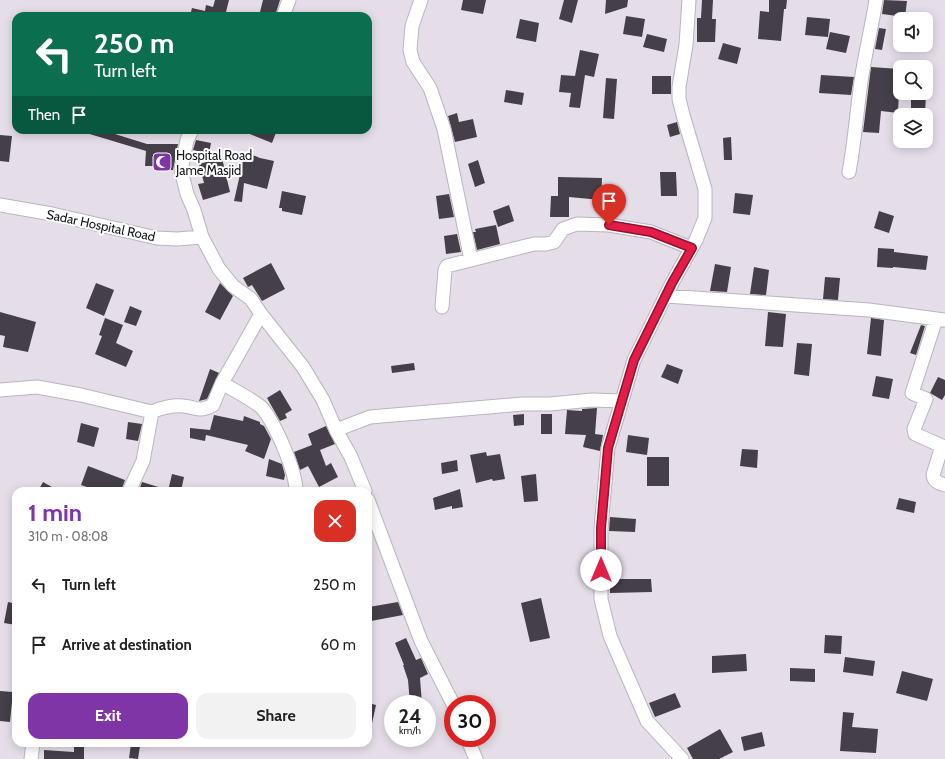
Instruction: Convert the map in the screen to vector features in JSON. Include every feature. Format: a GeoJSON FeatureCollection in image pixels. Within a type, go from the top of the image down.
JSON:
{"type":"FeatureCollection","features":[{"type":"Feature","properties":{"kind":"street"},"geometry":{"type":"LineString","coordinates":[[284,12],[288,0]]}},
{"type":"Feature","properties":{"kind":"street"},"geometry":{"type":"LineString","coordinates":[[421,0],[412,26],[410,50],[413,62],[430,88],[444,129],[471,260]]}},
{"type":"Feature","properties":{"kind":"street"},"geometry":{"type":"LineString","coordinates":[[682,759],[647,722],[610,636],[601,599],[601,528],[608,448],[634,360],[692,248],[705,218],[705,189],[679,99],[679,86],[686,45],[689,0]]}},
{"type":"Feature","properties":{"kind":"street"},"geometry":{"type":"LineString","coordinates":[[849,172],[862,73],[876,0]]}},
{"type":"Feature","properties":{"kind":"street"},"geometry":{"type":"LineString","coordinates":[[190,134],[187,140],[181,170],[187,194],[194,210],[202,237],[219,268],[232,286],[251,299],[261,314],[304,366],[323,400],[342,428],[351,457],[363,487]]}},
{"type":"Feature","properties":{"kind":"street","name":"Sadar Hospital Road"},"geometry":{"type":"LineString","coordinates":[[0,205],[52,214],[157,238],[202,237]]}},
{"type":"Feature","properties":{"kind":"street"},"geometry":{"type":"LineString","coordinates":[[442,307],[445,270],[447,266],[534,244],[554,242],[563,229],[577,224],[609,225],[651,232],[692,248]]}},
{"type":"Feature","properties":{"kind":"street"},"geometry":{"type":"LineString","coordinates":[[666,296],[869,310],[941,320],[912,393],[926,399],[914,429],[915,434],[942,446],[933,475],[934,479],[938,483],[945,485]]}},
{"type":"Feature","properties":{"kind":"street"},"geometry":{"type":"LineString","coordinates":[[0,390],[38,388],[81,395],[152,412],[165,408],[182,406],[203,410],[213,405],[222,383],[261,314]]}},
{"type":"Feature","properties":{"kind":"street"},"geometry":{"type":"LineString","coordinates":[[222,383],[261,407],[275,427],[291,468],[296,487]]}},
{"type":"Feature","properties":{"kind":"street"},"geometry":{"type":"LineString","coordinates":[[342,428],[370,417],[491,406],[592,400],[622,401]]}},
{"type":"Feature","properties":{"kind":"street"},"geometry":{"type":"LineString","coordinates":[[131,486],[143,461],[152,412]]}},
{"type":"Feature","properties":{"kind":"street"},"geometry":{"type":"LineString","coordinates":[[372,511],[421,641],[448,695]]}},
{"type":"Feature","properties":{"kind":"street"},"geometry":{"type":"LineString","coordinates":[[31,759],[32,747]]}},
{"type":"Feature","properties":{"kind":"street"},"geometry":{"type":"LineString","coordinates":[[471,747],[476,759]]}},
{"type":"Feature","properties":{"kind":"building"},"geometry":{"type":"Polygon","coordinates":[[[215,0],[229,0],[226,12],[191,12],[192,8],[205,11],[206,5],[213,7],[215,0]]]}},
{"type":"Feature","properties":{"kind":"building"},"geometry":{"type":"Polygon","coordinates":[[[263,0],[280,0],[276,12],[260,12],[263,0]]]}},
{"type":"Feature","properties":{"kind":"building"},"geometry":{"type":"Polygon","coordinates":[[[463,0],[486,0],[483,14],[461,10],[463,0]]]}},
{"type":"Feature","properties":{"kind":"building"},"geometry":{"type":"Polygon","coordinates":[[[564,0],[578,0],[572,23],[559,19],[564,0]]]}},
{"type":"Feature","properties":{"kind":"building"},"geometry":{"type":"Polygon","coordinates":[[[606,0],[628,0],[627,7],[605,14],[606,0]]]}},
{"type":"Feature","properties":{"kind":"building"},"geometry":{"type":"Polygon","coordinates":[[[702,0],[713,0],[712,19],[716,19],[715,42],[697,42],[697,18],[701,18],[702,0]]]}},
{"type":"Feature","properties":{"kind":"building"},"geometry":{"type":"Polygon","coordinates":[[[769,0],[787,0],[786,9],[784,9],[781,41],[758,39],[760,11],[769,12],[769,0]]]}},
{"type":"Feature","properties":{"kind":"building"},"geometry":{"type":"Polygon","coordinates":[[[884,0],[907,1],[906,12],[893,12],[893,15],[882,14],[884,0]]]}},
{"type":"Feature","properties":{"kind":"building"},"geometry":{"type":"Polygon","coordinates":[[[626,16],[645,19],[642,37],[623,34],[626,16]]]}},
{"type":"Feature","properties":{"kind":"building"},"geometry":{"type":"Polygon","coordinates":[[[807,17],[830,19],[828,37],[805,35],[807,17]]]}},
{"type":"Feature","properties":{"kind":"building"},"geometry":{"type":"Polygon","coordinates":[[[520,19],[539,23],[536,42],[516,38],[520,19]]]}},
{"type":"Feature","properties":{"kind":"building"},"geometry":{"type":"Polygon","coordinates":[[[879,28],[886,29],[882,50],[875,49],[879,28]]]}},
{"type":"Feature","properties":{"kind":"building"},"geometry":{"type":"Polygon","coordinates":[[[830,32],[850,36],[846,53],[826,49],[830,32]]]}},
{"type":"Feature","properties":{"kind":"building"},"geometry":{"type":"Polygon","coordinates":[[[647,34],[667,39],[664,52],[643,47],[647,34]]]}},
{"type":"Feature","properties":{"kind":"building"},"geometry":{"type":"Polygon","coordinates":[[[723,43],[741,48],[737,64],[718,59],[723,43]]]}},
{"type":"Feature","properties":{"kind":"building"},"geometry":{"type":"Polygon","coordinates":[[[580,50],[599,54],[594,77],[585,75],[580,108],[569,107],[571,93],[559,92],[561,75],[575,76],[580,50]]]}},
{"type":"Feature","properties":{"kind":"building"},"geometry":{"type":"Polygon","coordinates":[[[871,67],[893,69],[893,100],[899,100],[898,108],[893,108],[893,112],[881,111],[879,133],[863,132],[871,67]]]}},
{"type":"Feature","properties":{"kind":"building"},"geometry":{"type":"Polygon","coordinates":[[[821,75],[854,77],[851,95],[819,93],[821,75]]]}},
{"type":"Feature","properties":{"kind":"building"},"geometry":{"type":"Polygon","coordinates":[[[652,76],[671,76],[671,94],[652,94],[652,76]]]}},
{"type":"Feature","properties":{"kind":"building"},"geometry":{"type":"Polygon","coordinates":[[[606,78],[617,79],[614,119],[603,118],[606,78]]]}},
{"type":"Feature","properties":{"kind":"building"},"geometry":{"type":"Polygon","coordinates":[[[506,90],[524,93],[522,105],[504,102],[506,90]]]}},
{"type":"Feature","properties":{"kind":"building"},"geometry":{"type":"Polygon","coordinates":[[[911,100],[926,100],[925,108],[911,108],[911,100]]]}},
{"type":"Feature","properties":{"kind":"building"},"geometry":{"type":"Polygon","coordinates":[[[457,113],[459,122],[473,119],[477,137],[455,142],[448,116],[457,113]]]}},
{"type":"Feature","properties":{"kind":"building"},"geometry":{"type":"Polygon","coordinates":[[[677,122],[680,134],[670,137],[667,125],[677,122]]]}},
{"type":"Feature","properties":{"kind":"building"},"geometry":{"type":"Polygon","coordinates":[[[90,134],[115,134],[147,144],[178,144],[173,170],[154,169],[155,166],[145,166],[146,151],[90,134]]]}},
{"type":"Feature","properties":{"kind":"building"},"geometry":{"type":"Polygon","coordinates":[[[250,134],[275,134],[272,143],[250,134]]]}},
{"type":"Feature","properties":{"kind":"building"},"geometry":{"type":"Polygon","coordinates":[[[0,135],[12,136],[9,162],[0,161],[0,135]]]}},
{"type":"Feature","properties":{"kind":"building"},"geometry":{"type":"Polygon","coordinates":[[[731,137],[732,160],[724,160],[723,138],[731,137]]]}},
{"type":"Feature","properties":{"kind":"building"},"geometry":{"type":"Polygon","coordinates":[[[196,140],[211,143],[209,154],[193,150],[196,140]]]}},
{"type":"Feature","properties":{"kind":"building"},"geometry":{"type":"Polygon","coordinates":[[[245,152],[260,158],[274,161],[267,189],[244,183],[242,202],[234,201],[245,152]]]}},
{"type":"Feature","properties":{"kind":"building"},"geometry":{"type":"Polygon","coordinates":[[[222,158],[230,192],[203,200],[198,184],[204,183],[199,164],[222,158]]]}},
{"type":"Feature","properties":{"kind":"building"},"geometry":{"type":"Polygon","coordinates":[[[478,160],[485,183],[475,187],[468,164],[478,160]]]}},
{"type":"Feature","properties":{"kind":"building"},"geometry":{"type":"Polygon","coordinates":[[[660,172],[676,172],[677,196],[661,196],[660,172]]]}},
{"type":"Feature","properties":{"kind":"building"},"geometry":{"type":"Polygon","coordinates":[[[558,177],[602,178],[601,200],[569,197],[569,217],[550,217],[551,196],[558,196],[558,177]]]}},
{"type":"Feature","properties":{"kind":"building"},"geometry":{"type":"Polygon","coordinates":[[[282,191],[306,196],[302,215],[282,211],[282,208],[279,208],[282,191]]]}},
{"type":"Feature","properties":{"kind":"building"},"geometry":{"type":"Polygon","coordinates":[[[735,193],[753,195],[750,215],[733,213],[735,193]]]}},
{"type":"Feature","properties":{"kind":"building"},"geometry":{"type":"Polygon","coordinates":[[[449,194],[454,217],[439,219],[436,196],[449,194]]]}},
{"type":"Feature","properties":{"kind":"building"},"geometry":{"type":"Polygon","coordinates":[[[509,205],[514,221],[498,227],[493,211],[509,205]]]}},
{"type":"Feature","properties":{"kind":"building"},"geometry":{"type":"Polygon","coordinates":[[[879,211],[894,216],[889,233],[874,228],[879,211]]]}},
{"type":"Feature","properties":{"kind":"building"},"geometry":{"type":"Polygon","coordinates":[[[496,225],[500,244],[477,250],[473,232],[476,232],[475,229],[496,225]]]}},
{"type":"Feature","properties":{"kind":"building"},"geometry":{"type":"Polygon","coordinates":[[[457,234],[461,252],[446,254],[444,236],[457,234]]]}},
{"type":"Feature","properties":{"kind":"building"},"geometry":{"type":"Polygon","coordinates":[[[878,248],[894,249],[894,252],[928,256],[926,270],[877,267],[878,248]]]}},
{"type":"Feature","properties":{"kind":"building"},"geometry":{"type":"Polygon","coordinates":[[[271,263],[285,289],[262,301],[252,285],[248,287],[243,278],[271,263]]]}},
{"type":"Feature","properties":{"kind":"building"},"geometry":{"type":"Polygon","coordinates":[[[715,264],[731,267],[727,292],[710,291],[715,264]]]}},
{"type":"Feature","properties":{"kind":"building"},"geometry":{"type":"Polygon","coordinates":[[[754,267],[769,270],[766,295],[750,294],[754,267]]]}},
{"type":"Feature","properties":{"kind":"building"},"geometry":{"type":"Polygon","coordinates":[[[825,277],[840,278],[838,300],[823,299],[825,277]]]}},
{"type":"Feature","properties":{"kind":"building"},"geometry":{"type":"Polygon","coordinates":[[[96,283],[114,290],[104,316],[86,308],[96,283]]]}},
{"type":"Feature","properties":{"kind":"building"},"geometry":{"type":"Polygon","coordinates":[[[220,283],[233,296],[220,320],[205,312],[220,283]]]}},
{"type":"Feature","properties":{"kind":"building"},"geometry":{"type":"Polygon","coordinates":[[[130,306],[142,311],[136,326],[124,322],[130,306]]]}},
{"type":"Feature","properties":{"kind":"building"},"geometry":{"type":"Polygon","coordinates":[[[0,312],[36,322],[28,352],[3,347],[5,336],[0,335],[0,312]]]}},
{"type":"Feature","properties":{"kind":"building"},"geometry":{"type":"Polygon","coordinates":[[[768,312],[786,314],[783,347],[765,346],[768,312]]]}},
{"type":"Feature","properties":{"kind":"building"},"geometry":{"type":"Polygon","coordinates":[[[105,318],[123,325],[116,343],[133,351],[126,367],[95,354],[102,336],[99,335],[105,318]]]}},
{"type":"Feature","properties":{"kind":"building"},"geometry":{"type":"Polygon","coordinates":[[[871,318],[884,320],[881,356],[867,354],[871,318]]]}},
{"type":"Feature","properties":{"kind":"building"},"geometry":{"type":"Polygon","coordinates":[[[921,325],[925,326],[916,355],[910,353],[921,325]]]}},
{"type":"Feature","properties":{"kind":"building"},"geometry":{"type":"Polygon","coordinates":[[[797,343],[812,344],[809,376],[794,374],[797,343]]]}},
{"type":"Feature","properties":{"kind":"building"},"geometry":{"type":"Polygon","coordinates":[[[414,363],[415,370],[392,373],[391,366],[414,363]]]}},
{"type":"Feature","properties":{"kind":"building"},"geometry":{"type":"Polygon","coordinates":[[[667,364],[683,370],[678,384],[661,377],[667,364]]]}},
{"type":"Feature","properties":{"kind":"building"},"geometry":{"type":"Polygon","coordinates":[[[210,369],[219,373],[207,399],[199,401],[210,369]]]}},
{"type":"Feature","properties":{"kind":"building"},"geometry":{"type":"Polygon","coordinates":[[[876,376],[893,379],[889,399],[872,396],[876,376]]]}},
{"type":"Feature","properties":{"kind":"building"},"geometry":{"type":"Polygon","coordinates":[[[938,377],[945,380],[945,395],[942,400],[930,393],[938,377]]]}},
{"type":"Feature","properties":{"kind":"building"},"geometry":{"type":"Polygon","coordinates":[[[280,390],[292,410],[285,414],[287,418],[280,421],[267,398],[280,390]]]}},
{"type":"Feature","properties":{"kind":"building"},"geometry":{"type":"Polygon","coordinates":[[[597,408],[595,434],[603,435],[600,451],[583,447],[586,435],[565,434],[567,410],[582,411],[582,409],[597,408]]]}},
{"type":"Feature","properties":{"kind":"building"},"geometry":{"type":"Polygon","coordinates":[[[524,414],[524,425],[514,426],[513,415],[524,414]]]}},
{"type":"Feature","properties":{"kind":"building"},"geometry":{"type":"Polygon","coordinates":[[[541,414],[552,414],[552,434],[541,434],[541,414]]]}},
{"type":"Feature","properties":{"kind":"building"},"geometry":{"type":"Polygon","coordinates":[[[214,415],[243,421],[244,416],[260,422],[271,439],[264,459],[245,451],[248,445],[206,435],[205,441],[190,438],[190,428],[210,430],[214,415]]]}},
{"type":"Feature","properties":{"kind":"building"},"geometry":{"type":"Polygon","coordinates":[[[128,422],[142,424],[138,441],[126,439],[128,422]]]}},
{"type":"Feature","properties":{"kind":"building"},"geometry":{"type":"Polygon","coordinates":[[[81,423],[99,428],[94,447],[77,442],[81,423]]]}},
{"type":"Feature","properties":{"kind":"building"},"geometry":{"type":"Polygon","coordinates":[[[326,426],[335,444],[320,450],[326,466],[331,463],[338,477],[319,487],[308,466],[300,470],[294,452],[312,445],[308,434],[326,426]]]}},
{"type":"Feature","properties":{"kind":"building"},"geometry":{"type":"Polygon","coordinates":[[[628,435],[649,438],[647,455],[626,452],[628,435]]]}},
{"type":"Feature","properties":{"kind":"building"},"geometry":{"type":"Polygon","coordinates":[[[742,449],[758,450],[757,468],[740,466],[742,449]]]}},
{"type":"Feature","properties":{"kind":"building"},"geometry":{"type":"Polygon","coordinates":[[[486,452],[487,456],[500,454],[505,479],[493,481],[492,479],[476,483],[470,455],[486,452]]]}},
{"type":"Feature","properties":{"kind":"building"},"geometry":{"type":"Polygon","coordinates":[[[647,457],[669,457],[669,486],[647,486],[647,457]]]}},
{"type":"Feature","properties":{"kind":"building"},"geometry":{"type":"Polygon","coordinates":[[[269,459],[282,464],[285,475],[284,480],[266,476],[269,459]]]}},
{"type":"Feature","properties":{"kind":"building"},"geometry":{"type":"Polygon","coordinates":[[[457,460],[458,471],[442,474],[441,463],[457,460]]]}},
{"type":"Feature","properties":{"kind":"building"},"geometry":{"type":"Polygon","coordinates":[[[88,466],[125,480],[122,487],[87,487],[81,485],[88,466]]]}},
{"type":"Feature","properties":{"kind":"building"},"geometry":{"type":"Polygon","coordinates":[[[172,474],[184,477],[182,487],[169,487],[172,474]]]}},
{"type":"Feature","properties":{"kind":"building"},"geometry":{"type":"Polygon","coordinates":[[[536,474],[538,501],[524,502],[521,476],[536,474]]]}},
{"type":"Feature","properties":{"kind":"building"},"geometry":{"type":"Polygon","coordinates":[[[43,482],[52,487],[40,487],[43,482]]]}},
{"type":"Feature","properties":{"kind":"building"},"geometry":{"type":"Polygon","coordinates":[[[142,482],[158,487],[140,487],[142,482]]]}},
{"type":"Feature","properties":{"kind":"building"},"geometry":{"type":"Polygon","coordinates":[[[460,489],[463,507],[452,509],[452,506],[435,510],[433,498],[460,489]]]}},
{"type":"Feature","properties":{"kind":"building"},"geometry":{"type":"Polygon","coordinates":[[[899,498],[916,502],[914,513],[896,509],[899,498]]]}},
{"type":"Feature","properties":{"kind":"building"},"geometry":{"type":"Polygon","coordinates":[[[610,517],[636,519],[635,532],[609,531],[610,517]]]}},
{"type":"Feature","properties":{"kind":"building"},"geometry":{"type":"Polygon","coordinates":[[[610,579],[651,579],[652,592],[610,593],[610,579]]]}},
{"type":"Feature","properties":{"kind":"building"},"geometry":{"type":"Polygon","coordinates":[[[541,598],[550,638],[530,642],[521,603],[541,598]]]}},
{"type":"Feature","properties":{"kind":"building"},"geometry":{"type":"Polygon","coordinates":[[[8,602],[12,603],[12,624],[4,623],[8,602]]]}},
{"type":"Feature","properties":{"kind":"building"},"geometry":{"type":"Polygon","coordinates":[[[398,602],[403,615],[372,621],[372,606],[398,602]]]}},
{"type":"Feature","properties":{"kind":"building"},"geometry":{"type":"Polygon","coordinates":[[[825,635],[842,636],[841,654],[824,653],[825,635]]]}},
{"type":"Feature","properties":{"kind":"building"},"geometry":{"type":"Polygon","coordinates":[[[406,638],[416,660],[421,658],[428,674],[420,678],[421,695],[409,695],[408,680],[404,665],[395,643],[406,638]]]}},
{"type":"Feature","properties":{"kind":"building"},"geometry":{"type":"Polygon","coordinates":[[[746,654],[747,671],[712,673],[712,656],[746,654]]]}},
{"type":"Feature","properties":{"kind":"building"},"geometry":{"type":"Polygon","coordinates":[[[845,657],[875,661],[873,676],[843,672],[845,657]]]}},
{"type":"Feature","properties":{"kind":"building"},"geometry":{"type":"Polygon","coordinates":[[[790,668],[815,669],[815,682],[790,681],[790,668]]]}},
{"type":"Feature","properties":{"kind":"building"},"geometry":{"type":"Polygon","coordinates":[[[902,671],[933,679],[927,701],[896,693],[902,671]]]}},
{"type":"Feature","properties":{"kind":"building"},"geometry":{"type":"Polygon","coordinates":[[[0,691],[12,692],[10,722],[0,721],[0,691]]]}},
{"type":"Feature","properties":{"kind":"building"},"geometry":{"type":"Polygon","coordinates":[[[675,693],[681,707],[655,717],[649,703],[675,693]]]}},
{"type":"Feature","properties":{"kind":"building"},"geometry":{"type":"Polygon","coordinates":[[[372,704],[376,705],[372,723],[372,704]]]}},
{"type":"Feature","properties":{"kind":"building"},"geometry":{"type":"Polygon","coordinates":[[[843,712],[854,713],[852,727],[878,729],[876,753],[840,751],[843,712]]]}},
{"type":"Feature","properties":{"kind":"building"},"geometry":{"type":"Polygon","coordinates":[[[720,729],[733,752],[719,759],[693,759],[687,748],[720,729]]]}},
{"type":"Feature","properties":{"kind":"building"},"geometry":{"type":"Polygon","coordinates":[[[762,732],[765,746],[744,751],[741,737],[762,732]]]}},
{"type":"Feature","properties":{"kind":"building"},"geometry":{"type":"Polygon","coordinates":[[[74,747],[84,747],[84,759],[44,759],[44,750],[74,752],[74,747]]]}},
{"type":"Feature","properties":{"kind":"building"},"geometry":{"type":"Polygon","coordinates":[[[131,747],[140,747],[138,759],[129,758],[131,747]]]}},
{"type":"Feature","properties":{"kind":"place","name":"Hospital Road Jame Masjid"},"geometry":{"type":"Point","coordinates":[162,162]}},
{"type":"Feature","properties":{"kind":"route"},"geometry":{"type":"LineString","coordinates":[[601,570],[601,528],[608,448],[634,360],[672,283],[692,248],[651,232],[609,225]]}}]}
